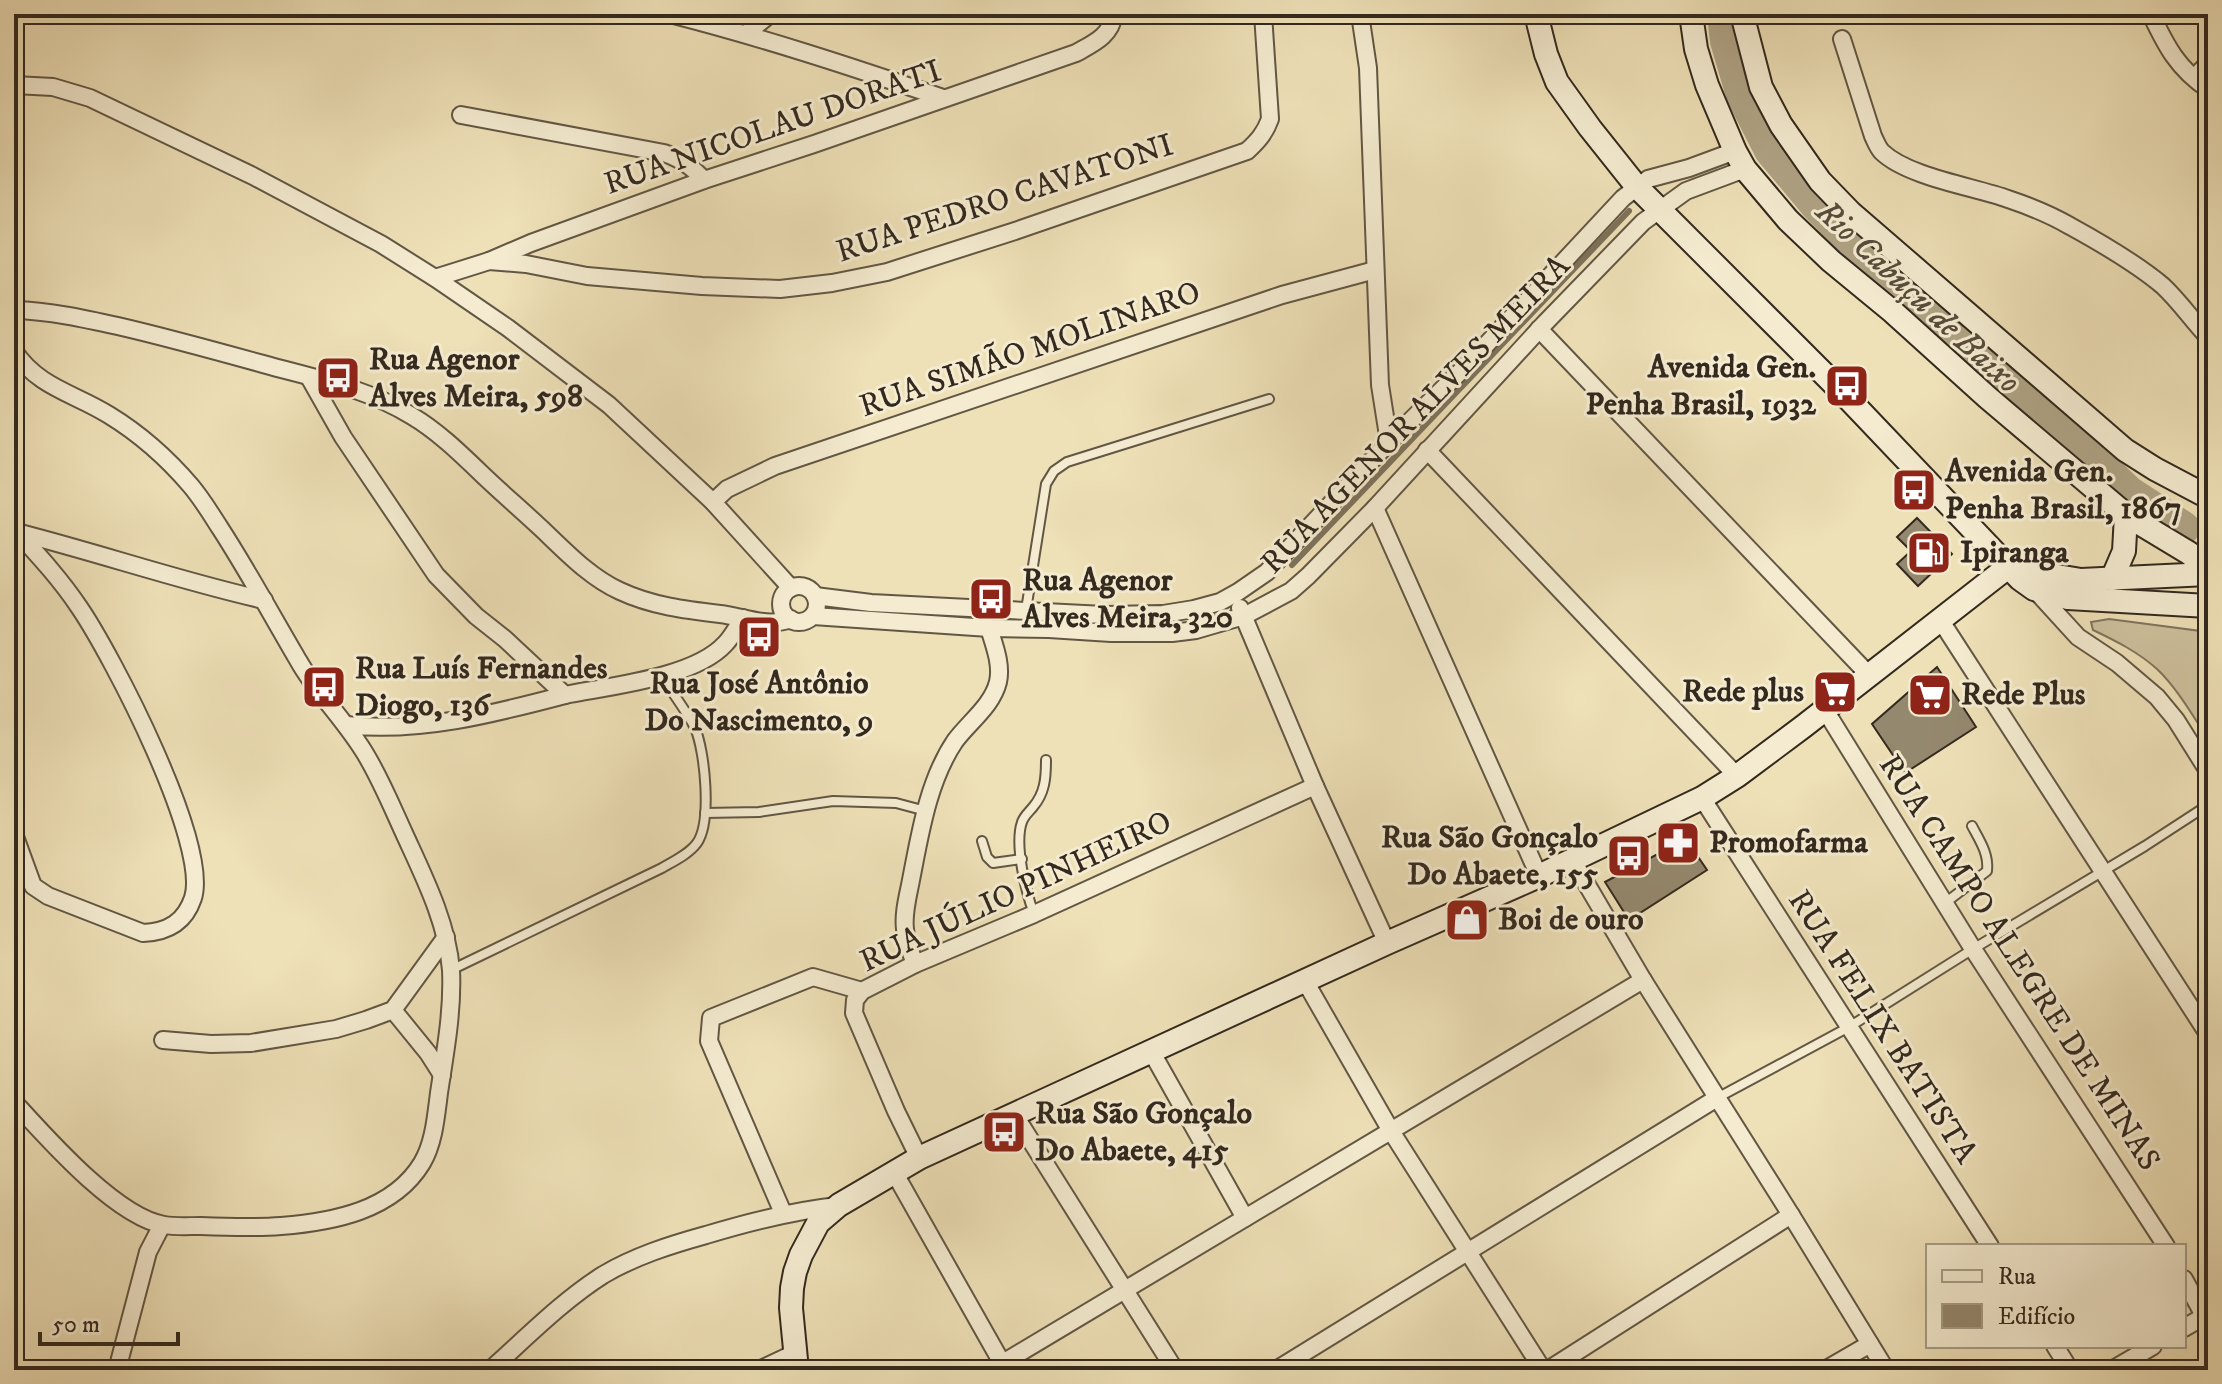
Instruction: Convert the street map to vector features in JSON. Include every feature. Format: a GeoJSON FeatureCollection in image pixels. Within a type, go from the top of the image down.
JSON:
{"type":"FeatureCollection","features":[{"type":"Feature","properties":{"kind":"street"},"geometry":{"type":"LineString","coordinates":[[670,14],[841,62],[943,98]]}},
{"type":"Feature","properties":{"kind":"street"},"geometry":{"type":"LineString","coordinates":[[746,34],[770,14]]}},
{"type":"Feature","properties":{"kind":"street","name":"RUA NICOLAU DORATI"},"geometry":{"type":"LineString","coordinates":[[435,278],[489,261],[704,180],[1076,53],[1110,30],[1114,14]]}},
{"type":"Feature","properties":{"kind":"street","name":"RUA PEDRO CAVATONI"},"geometry":{"type":"LineString","coordinates":[[489,261],[526,264],[587,276],[780,289],[887,272],[1247,151],[1266,130],[1270,119],[1263,14]]}},
{"type":"Feature","properties":{"kind":"street"},"geometry":{"type":"LineString","coordinates":[[1360,14],[1368,68],[1380,385],[1389,442]]}},
{"type":"Feature","properties":{"kind":"street"},"geometry":{"type":"LineString","coordinates":[[1536,14],[1557,82],[1637,187],[1842,392],[2024,583],[2034,589],[2068,598],[2208,606]]}},
{"type":"Feature","properties":{"kind":"street"},"geometry":{"type":"LineString","coordinates":[[1691,14],[1696,49],[1707,85],[1740,160],[1788,220],[1831,261],[2126,515],[2208,568]]}},
{"type":"Feature","properties":{"kind":"street"},"geometry":{"type":"LineString","coordinates":[[1742,14],[1761,87],[1771,106],[1807,164],[1850,212],[2125,450],[2208,497]]}},
{"type":"Feature","properties":{"kind":"street"},"geometry":{"type":"LineString","coordinates":[[2151,14],[2189,76],[2208,89]]}},
{"type":"Feature","properties":{"kind":"street"},"geometry":{"type":"LineString","coordinates":[[1842,39],[1868,123],[1880,150],[1915,170],[2006,198],[2069,225],[2161,285],[2183,306],[2207,338]]}},
{"type":"Feature","properties":{"kind":"street"},"geometry":{"type":"LineString","coordinates":[[14,85],[53,87],[90,98],[266,183],[381,244],[435,278],[508,328],[609,405],[713,502],[791,588]]}},
{"type":"Feature","properties":{"kind":"street"},"geometry":{"type":"LineString","coordinates":[[461,115],[664,153],[690,165],[704,180]]}},
{"type":"Feature","properties":{"kind":"street","name":"RUA AGENOR ALVES MEIRA"},"geometry":{"type":"LineString","coordinates":[[815,596],[871,603],[1104,615],[1163,614],[1220,602],[1267,572],[1623,198],[1648,179],[1689,168],[1740,160]]}},
{"type":"Feature","properties":{"kind":"street","name":"RUA AGENOR ALVES MEIRA"},"geometry":{"type":"LineString","coordinates":[[813,616],[989,628],[1172,633],[1196,630],[1244,616],[1291,591],[1375,508],[1539,329],[1643,222],[1686,191],[1740,160]]}},
{"type":"Feature","properties":{"kind":"street","name":"RUA SIMÃO MOLINARO"},"geometry":{"type":"LineString","coordinates":[[713,502],[727,489],[775,466],[1282,295],[1375,270]]}},
{"type":"Feature","properties":{"kind":"street"},"geometry":{"type":"LineString","coordinates":[[14,310],[50,313],[183,341],[359,391],[412,416],[461,454],[568,554],[617,590],[641,600],[771,624],[786,613]]}},
{"type":"Feature","properties":{"kind":"street"},"geometry":{"type":"LineString","coordinates":[[1539,329],[1869,675]]}},
{"type":"Feature","properties":{"kind":"street"},"geometry":{"type":"LineString","coordinates":[[14,351],[24,366],[38,378],[109,415],[157,451],[196,491],[299,662],[346,725],[386,792],[429,888],[446,937],[451,970],[451,1005],[442,1075],[432,1137],[422,1163],[406,1183],[387,1198],[339,1219],[311,1224],[247,1227],[162,1225],[137,1215],[108,1195],[73,1164],[14,1102]]}},
{"type":"Feature","properties":{"kind":"street"},"geometry":{"type":"LineString","coordinates":[[309,377],[343,437],[436,575],[476,616],[565,695]]}},
{"type":"Feature","properties":{"kind":"street"},"geometry":{"type":"LineString","coordinates":[[1427,450],[1737,776]]}},
{"type":"Feature","properties":{"kind":"street"},"geometry":{"type":"LineString","coordinates":[[1375,508],[1539,876]]}},
{"type":"Feature","properties":{"kind":"street"},"geometry":{"type":"LineString","coordinates":[[2112,579],[2124,551],[2126,515]]}},
{"type":"Feature","properties":{"kind":"street"},"geometry":{"type":"LineString","coordinates":[[16,532],[139,565],[205,587],[264,600]]}},
{"type":"Feature","properties":{"kind":"street"},"geometry":{"type":"LineString","coordinates":[[14,834],[33,886],[48,896],[143,933],[171,928],[183,917],[193,896],[195,882],[183,824],[138,714],[109,656],[80,608],[63,584],[16,532]]}},
{"type":"Feature","properties":{"kind":"street"},"geometry":{"type":"LineString","coordinates":[[2008,567],[2081,580],[2208,574]]}},
{"type":"Feature","properties":{"kind":"street"},"geometry":{"type":"LineString","coordinates":[[759,1370],[796,1362],[791,1308],[795,1272],[818,1223],[839,1205],[919,1158],[1573,861],[1702,798],[1737,776],[1825,710],[2008,567]]}},
{"type":"Feature","properties":{"kind":"street"},"geometry":{"type":"LineString","coordinates":[[1267,572],[1291,591]]}},
{"type":"Feature","properties":{"kind":"street"},"geometry":{"type":"LineString","coordinates":[[791,588],[808,588],[815,596],[817,603],[813,616],[802,621],[786,613],[783,596],[791,588]]}},
{"type":"Feature","properties":{"kind":"street"},"geometry":{"type":"LineString","coordinates":[[2034,589],[2078,637],[2117,663],[2157,697],[2176,720],[2208,771]]}},
{"type":"Feature","properties":{"kind":"street"},"geometry":{"type":"LineString","coordinates":[[1233,595],[1387,943]]}},
{"type":"Feature","properties":{"kind":"street"},"geometry":{"type":"LineString","coordinates":[[346,725],[379,728],[422,725],[662,676],[694,666],[709,657],[749,619]]}},
{"type":"Feature","properties":{"kind":"street"},"geometry":{"type":"LineString","coordinates":[[1941,621],[2208,1034]]}},
{"type":"Feature","properties":{"kind":"street"},"geometry":{"type":"LineString","coordinates":[[915,964],[907,940],[905,916],[916,854],[943,761],[998,684],[999,670],[989,628]]}},
{"type":"Feature","properties":{"kind":"street","name":"RUA CAMPO ALEGRE DE MINAS"},"geometry":{"type":"LineString","coordinates":[[1825,710],[1973,949],[2165,1244]]}},
{"type":"Feature","properties":{"kind":"street","name":"RUA JÚLIO PINHEIRO"},"geometry":{"type":"LineString","coordinates":[[919,1158],[854,1013],[855,1000],[862,991],[915,964],[1034,914],[1315,786]]}},
{"type":"Feature","properties":{"kind":"street","name":"RUA FELIX BATISTA"},"geometry":{"type":"LineString","coordinates":[[1702,798],[1989,1244]]}},
{"type":"Feature","properties":{"kind":"street"},"geometry":{"type":"LineString","coordinates":[[1573,861],[1643,980],[1886,1370]]}},
{"type":"Feature","properties":{"kind":"street"},"geometry":{"type":"LineString","coordinates":[[14,890],[33,886]]}},
{"type":"Feature","properties":{"kind":"street"},"geometry":{"type":"LineString","coordinates":[[163,1040],[251,1043],[336,1029],[393,1010],[446,937]]}},
{"type":"Feature","properties":{"kind":"street"},"geometry":{"type":"LineString","coordinates":[[783,1213],[709,1041],[711,1018],[813,977],[862,991]]}},
{"type":"Feature","properties":{"kind":"street"},"geometry":{"type":"LineString","coordinates":[[894,1172],[997,1367],[1643,980]]}},
{"type":"Feature","properties":{"kind":"street"},"geometry":{"type":"LineString","coordinates":[[1305,981],[1391,1131],[1546,1370],[1791,1215]]}},
{"type":"Feature","properties":{"kind":"street"},"geometry":{"type":"LineString","coordinates":[[393,1010],[442,1075]]}},
{"type":"Feature","properties":{"kind":"street"},"geometry":{"type":"LineString","coordinates":[[1151,1051],[1245,1218]]}},
{"type":"Feature","properties":{"kind":"street"},"geometry":{"type":"LineString","coordinates":[[1276,1370],[1717,1098]]}},
{"type":"Feature","properties":{"kind":"street"},"geometry":{"type":"LineString","coordinates":[[1014,1114],[1175,1370]]}},
{"type":"Feature","properties":{"kind":"street"},"geometry":{"type":"LineString","coordinates":[[490,1370],[567,1302],[629,1261],[676,1243],[783,1213],[839,1205]]}},
{"type":"Feature","properties":{"kind":"street"},"geometry":{"type":"LineString","coordinates":[[117,1370],[148,1252],[162,1225]]}},
{"type":"Feature","properties":{"kind":"street"},"geometry":{"type":"LineString","coordinates":[[2186,1282],[2207,1318],[2186,1327]]}},
{"type":"Feature","properties":{"kind":"street"},"geometry":{"type":"LineString","coordinates":[[1825,1370],[1870,1344]]}},
{"type":"Feature","properties":{"kind":"street"},"geometry":{"type":"LineString","coordinates":[[2056,1348],[2070,1370]]}},
{"type":"Feature","properties":{"kind":"street"},"geometry":{"type":"LineString","coordinates":[[2112,1370],[2150,1348]]}},
{"type":"Feature","properties":{"kind":"lane"},"geometry":{"type":"LineString","coordinates":[[2189,76],[2208,58]]}},
{"type":"Feature","properties":{"kind":"lane"},"geometry":{"type":"LineString","coordinates":[[1025,611],[1046,484],[1054,471],[1067,462],[1269,399]]}},
{"type":"Feature","properties":{"kind":"lane"},"geometry":{"type":"LineString","coordinates":[[451,970],[682,857],[697,843],[705,813],[699,738],[662,676]]}},
{"type":"Feature","properties":{"kind":"lane"},"geometry":{"type":"LineString","coordinates":[[1034,914],[1022,859],[1022,823],[1043,791],[1046,760]]}},
{"type":"Feature","properties":{"kind":"lane"},"geometry":{"type":"LineString","coordinates":[[705,813],[759,812],[833,801],[896,803],[927,811]]}},
{"type":"Feature","properties":{"kind":"lane"},"geometry":{"type":"LineString","coordinates":[[1717,1098],[1849,1027],[2208,805]]}},
{"type":"Feature","properties":{"kind":"lane"},"geometry":{"type":"LineString","coordinates":[[1945,903],[1987,871],[1985,850],[1972,826]]}},
{"type":"Feature","properties":{"kind":"lane"},"geometry":{"type":"LineString","coordinates":[[982,841],[987,857],[993,863],[1022,859]]}},
{"type":"Feature","properties":{"kind":"shaded area"},"geometry":{"type":"Polygon","coordinates":[[[2109,619],[2208,632],[2208,739],[2178,693],[2157,669],[2134,652],[2093,630],[2091,622],[2109,619]]]}},
{"type":"Feature","properties":{"kind":"building","name":"Ipiranga"},"geometry":{"type":"Polygon","coordinates":[[[1917,518],[1952,554],[1918,586],[1897,564],[1911,551],[1897,537],[1917,518]]]}},
{"type":"Feature","properties":{"kind":"building","name":"Rede Plus"},"geometry":{"type":"Polygon","coordinates":[[[1937,667],[1976,727],[1905,773],[1872,724],[1937,667]]]}},
{"type":"Feature","properties":{"kind":"building"},"geometry":{"type":"Polygon","coordinates":[[[1686,839],[1707,870],[1629,920],[1605,882],[1686,839]]]}},
{"type":"Feature","properties":{"kind":"waterway","name":"Rio Cabuçu de Baixo"},"geometry":{"type":"LineString","coordinates":[[1724,14],[1727,41],[1743,95],[1771,150],[1817,205],[1852,241],[1934,309],[2129,493],[2183,528]]}},
{"type":"Feature","properties":{"kind":"waterway"},"geometry":{"type":"LineString","coordinates":[[1292,565],[1629,211]]}},
{"type":"Feature","properties":{"kind":"place","name":"Rua Agenor Alves Meira, 598"},"geometry":{"type":"Point","coordinates":[338,378]}},
{"type":"Feature","properties":{"kind":"place","name":"Avenida Gen. Penha Brasil, 1932"},"geometry":{"type":"Point","coordinates":[1847,386]}},
{"type":"Feature","properties":{"kind":"place","name":"Avenida Gen. Penha Brasil, 1867"},"geometry":{"type":"Point","coordinates":[1914,490]}},
{"type":"Feature","properties":{"kind":"place","name":"Ipiranga"},"geometry":{"type":"Point","coordinates":[1929,553]}},
{"type":"Feature","properties":{"kind":"place","name":"Rua Agenor Alves Meira, 320"},"geometry":{"type":"Point","coordinates":[991,599]}},
{"type":"Feature","properties":{"kind":"place","name":"Rua José Antônio Do Nascimento, 9"},"geometry":{"type":"Point","coordinates":[759,637]}},
{"type":"Feature","properties":{"kind":"place","name":"Rua Luís Fernandes Diogo, 136"},"geometry":{"type":"Point","coordinates":[324,687]}},
{"type":"Feature","properties":{"kind":"place","name":"Rede plus"},"geometry":{"type":"Point","coordinates":[1835,692]}},
{"type":"Feature","properties":{"kind":"place","name":"Rede Plus"},"geometry":{"type":"Point","coordinates":[1930,695]}},
{"type":"Feature","properties":{"kind":"place","name":"Promofarma"},"geometry":{"type":"Point","coordinates":[1678,843]}},
{"type":"Feature","properties":{"kind":"place","name":"Rua São Gonçalo Do Abaete, 155"},"geometry":{"type":"Point","coordinates":[1629,856]}},
{"type":"Feature","properties":{"kind":"place","name":"Boi de ouro"},"geometry":{"type":"Point","coordinates":[1467,920]}},
{"type":"Feature","properties":{"kind":"place","name":"Rua São Gonçalo Do Abaete, 415"},"geometry":{"type":"Point","coordinates":[1004,1132]}}]}
